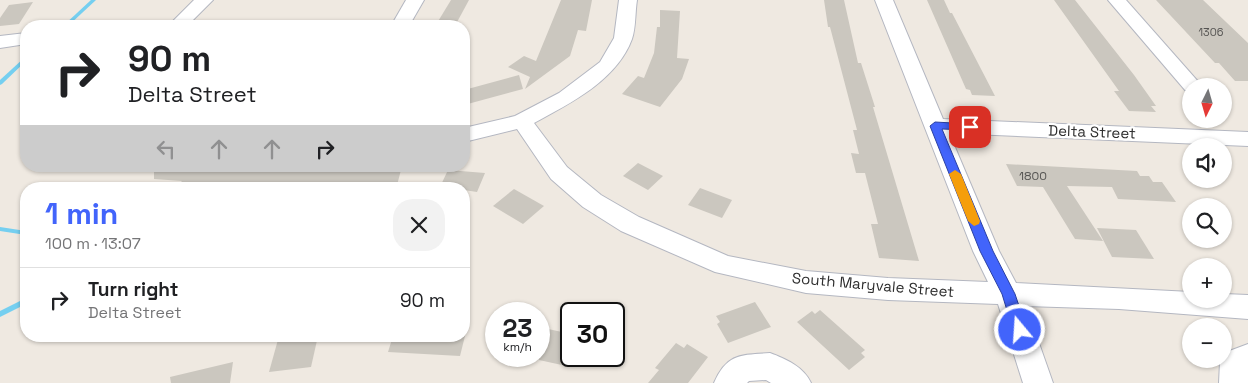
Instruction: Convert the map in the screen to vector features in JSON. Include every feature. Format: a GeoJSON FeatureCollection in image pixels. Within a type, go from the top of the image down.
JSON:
{"type":"FeatureCollection","features":[{"type":"Feature","properties":{"kind":"street"},"geometry":{"type":"LineString","coordinates":[[183,20],[204,0]]}},
{"type":"Feature","properties":{"kind":"street"},"geometry":{"type":"LineString","coordinates":[[403,20],[415,0]]}},
{"type":"Feature","properties":{"kind":"street"},"geometry":{"type":"LineString","coordinates":[[470,134],[522,121],[566,97],[608,65],[623,38],[628,0]]}},
{"type":"Feature","properties":{"kind":"street"},"geometry":{"type":"LineString","coordinates":[[884,0],[986,251],[1008,294],[1038,383]]}},
{"type":"Feature","properties":{"kind":"street"},"geometry":{"type":"LineString","coordinates":[[1117,0],[1185,78]]}},
{"type":"Feature","properties":{"kind":"street"},"geometry":{"type":"LineString","coordinates":[[0,42],[20,40]]}},
{"type":"Feature","properties":{"kind":"street","name":"South Maryvale Street"},"geometry":{"type":"LineString","coordinates":[[522,121],[559,173],[592,201],[630,224],[724,264],[806,282],[888,289],[1119,298],[1248,307]]}},
{"type":"Feature","properties":{"kind":"street","name":"Delta Street"},"geometry":{"type":"LineString","coordinates":[[935,126],[1243,138]]}},
{"type":"Feature","properties":{"kind":"street"},"geometry":{"type":"LineString","coordinates":[[1231,128],[1243,138]]}},
{"type":"Feature","properties":{"kind":"street"},"geometry":{"type":"LineString","coordinates":[[1234,383],[1235,362],[1248,357]]}},
{"type":"Feature","properties":{"kind":"street"},"geometry":{"type":"LineString","coordinates":[[729,383],[741,368],[770,366],[796,383]]}},
{"type":"Feature","properties":{"kind":"building"},"geometry":{"type":"Polygon","coordinates":[[[451,0],[469,0],[458,20],[439,20],[451,0]]]}},
{"type":"Feature","properties":{"kind":"building"},"geometry":{"type":"Polygon","coordinates":[[[561,0],[592,0],[586,31],[578,30],[570,56],[525,89],[530,77],[508,67],[524,56],[536,61],[561,0]]]}},
{"type":"Feature","properties":{"kind":"building"},"geometry":{"type":"Polygon","coordinates":[[[824,0],[844,0],[858,63],[861,63],[875,107],[873,107],[919,261],[879,258],[871,224],[878,224],[865,173],[856,173],[851,153],[859,154],[853,130],[857,130],[830,27],[828,27],[824,0]]]}},
{"type":"Feature","properties":{"kind":"building"},"geometry":{"type":"Polygon","coordinates":[[[927,0],[944,0],[995,96],[972,95],[970,90],[966,89],[927,0]]]}},
{"type":"Feature","properties":{"kind":"building"},"geometry":{"type":"Polygon","coordinates":[[[1054,0],[1075,0],[1134,75],[1156,106],[1151,106],[1156,112],[1129,111],[1114,91],[1119,91],[1054,0]]]}},
{"type":"Feature","properties":{"kind":"building"},"geometry":{"type":"Polygon","coordinates":[[[1156,0],[1203,0],[1248,43],[1248,81],[1235,81],[1219,63],[1215,63],[1156,0]]]}},
{"type":"Feature","properties":{"kind":"building"},"geometry":{"type":"Polygon","coordinates":[[[33,2],[19,24],[0,26],[0,18],[9,5],[33,2]]]}},
{"type":"Feature","properties":{"kind":"building"},"geometry":{"type":"Polygon","coordinates":[[[660,10],[680,11],[677,58],[689,59],[682,79],[660,107],[622,94],[638,76],[644,78],[654,53],[657,27],[660,27],[660,10]]]}},
{"type":"Feature","properties":{"kind":"building"},"geometry":{"type":"Polygon","coordinates":[[[519,75],[523,89],[470,103],[470,88],[519,75]]]}},
{"type":"Feature","properties":{"kind":"building"},"geometry":{"type":"Polygon","coordinates":[[[638,163],[663,176],[648,190],[623,176],[638,163]]]}},
{"type":"Feature","properties":{"kind":"building"},"geometry":{"type":"Polygon","coordinates":[[[1006,164],[1137,171],[1140,176],[1149,176],[1153,182],[1162,182],[1176,202],[1118,199],[1112,187],[1067,186],[1103,241],[1075,239],[1043,187],[1017,186],[1006,164]]]}},
{"type":"Feature","properties":{"kind":"building"},"geometry":{"type":"Polygon","coordinates":[[[154,172],[400,172],[398,182],[181,182],[154,179],[154,172]]]}},
{"type":"Feature","properties":{"kind":"building"},"geometry":{"type":"Polygon","coordinates":[[[447,172],[485,173],[477,192],[470,191],[470,182],[442,182],[447,172]]]}},
{"type":"Feature","properties":{"kind":"building"},"geometry":{"type":"Polygon","coordinates":[[[700,188],[732,200],[722,218],[688,205],[700,188]]]}},
{"type":"Feature","properties":{"kind":"building"},"geometry":{"type":"Polygon","coordinates":[[[514,189],[544,206],[523,224],[493,206],[514,189]]]}},
{"type":"Feature","properties":{"kind":"building"},"geometry":{"type":"Polygon","coordinates":[[[1097,228],[1136,230],[1154,259],[1112,257],[1097,228]]]}},
{"type":"Feature","properties":{"kind":"building"},"geometry":{"type":"Polygon","coordinates":[[[755,302],[771,327],[728,343],[717,324],[720,322],[716,316],[755,302]]]}},
{"type":"Feature","properties":{"kind":"building"},"geometry":{"type":"Polygon","coordinates":[[[820,310],[865,350],[861,353],[865,357],[849,370],[797,322],[812,311],[815,314],[820,310]]]}},
{"type":"Feature","properties":{"kind":"building"},"geometry":{"type":"Polygon","coordinates":[[[550,329],[560,332],[560,365],[550,362],[550,329]]]}},
{"type":"Feature","properties":{"kind":"building"},"geometry":{"type":"Polygon","coordinates":[[[277,342],[317,342],[311,367],[269,372],[277,342]]]}},
{"type":"Feature","properties":{"kind":"building"},"geometry":{"type":"Polygon","coordinates":[[[391,342],[464,342],[460,356],[388,352],[391,342]]]}},
{"type":"Feature","properties":{"kind":"building"},"geometry":{"type":"Polygon","coordinates":[[[676,343],[684,348],[687,344],[708,357],[688,383],[648,383],[659,370],[655,368],[676,343]]]}},
{"type":"Feature","properties":{"kind":"building"},"geometry":{"type":"Polygon","coordinates":[[[233,362],[230,383],[171,383],[170,377],[233,362]]]}},
{"type":"Feature","properties":{"kind":"waterway"},"geometry":{"type":"LineString","coordinates":[[72,20],[94,0]]}},
{"type":"Feature","properties":{"kind":"waterway"},"geometry":{"type":"LineString","coordinates":[[0,83],[20,65]]}},
{"type":"Feature","properties":{"kind":"waterway"},"geometry":{"type":"LineString","coordinates":[[0,229],[20,232]]}},
{"type":"Feature","properties":{"kind":"waterway"},"geometry":{"type":"LineString","coordinates":[[0,314],[20,304]]}},
{"type":"Feature","properties":{"kind":"slow traffic"},"geometry":{"type":"LineString","coordinates":[[955,174],[974,221]]}},
{"type":"Feature","properties":{"kind":"route"},"geometry":{"type":"LineString","coordinates":[[970,127],[935,126],[986,251],[1008,294],[1020,330]]}}]}
